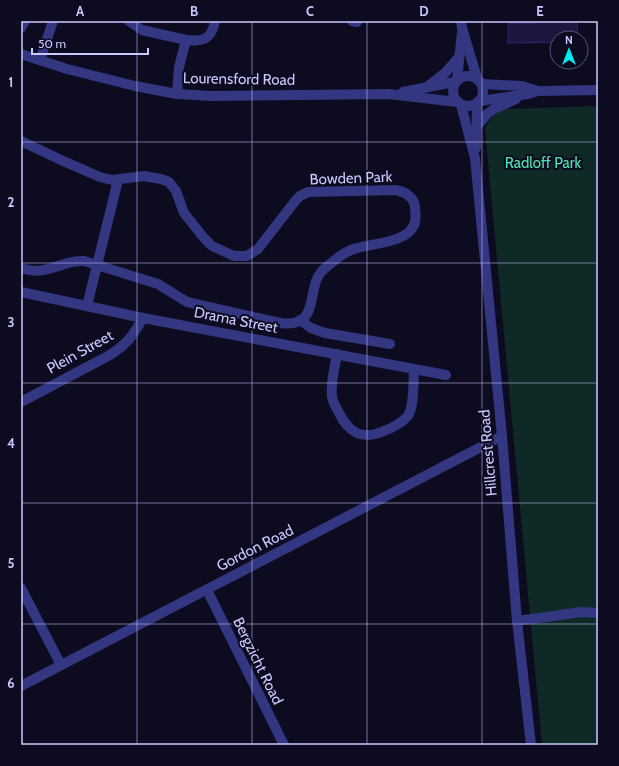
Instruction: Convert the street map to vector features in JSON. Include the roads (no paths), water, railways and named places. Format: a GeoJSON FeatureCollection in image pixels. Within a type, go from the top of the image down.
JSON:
{"type":"FeatureCollection","features":[{"type":"Feature","properties":{"kind":"street"},"geometry":{"type":"LineString","coordinates":[[21,28],[25,21]]}},
{"type":"Feature","properties":{"kind":"street"},"geometry":{"type":"LineString","coordinates":[[40,60],[53,21]]}},
{"type":"Feature","properties":{"kind":"street"},"geometry":{"type":"LineString","coordinates":[[129,21],[142,30],[196,41],[206,38],[214,30],[215,21]]}},
{"type":"Feature","properties":{"kind":"street"},"geometry":{"type":"LineString","coordinates":[[462,24],[459,57],[452,94],[459,103],[469,107],[478,102],[538,91],[598,90]]}},
{"type":"Feature","properties":{"kind":"street"},"geometry":{"type":"LineString","coordinates":[[462,24],[484,92],[478,102]]}},
{"type":"Feature","properties":{"kind":"street"},"geometry":{"type":"LineString","coordinates":[[177,94],[179,67],[186,40]]}},
{"type":"Feature","properties":{"kind":"street","name":"Lourensford Road"},"geometry":{"type":"LineString","coordinates":[[21,54],[67,69],[135,86],[177,94],[211,96],[389,94],[423,89],[455,81]]}},
{"type":"Feature","properties":{"kind":"street"},"geometry":{"type":"LineString","coordinates":[[423,89],[445,74],[459,57]]}},
{"type":"Feature","properties":{"kind":"street"},"geometry":{"type":"LineString","coordinates":[[455,81],[465,76],[471,76],[480,81],[522,86],[538,91]]}},
{"type":"Feature","properties":{"kind":"street","name":"Lourensford Road"},"geometry":{"type":"LineString","coordinates":[[389,94],[459,103]]}},
{"type":"Feature","properties":{"kind":"street"},"geometry":{"type":"LineString","coordinates":[[477,126],[487,114],[494,109],[523,94]]}},
{"type":"Feature","properties":{"kind":"street","name":"Hillcrest Road"},"geometry":{"type":"LineString","coordinates":[[478,102],[475,158],[531,745]]}},
{"type":"Feature","properties":{"kind":"street","name":"Hillcrest Road"},"geometry":{"type":"LineString","coordinates":[[459,103],[475,158]]}},
{"type":"Feature","properties":{"kind":"street","name":"Bowden Park"},"geometry":{"type":"LineString","coordinates":[[21,141],[61,160],[112,180],[144,176],[169,182],[176,191],[184,213],[208,243],[234,256],[241,257],[247,256],[258,249],[296,200],[308,192],[396,190],[408,195],[415,204],[416,221],[412,230],[403,237],[352,250],[343,254],[324,269],[314,283],[310,310],[306,316],[300,320]]}},
{"type":"Feature","properties":{"kind":"street"},"geometry":{"type":"LineString","coordinates":[[87,306],[118,180]]}},
{"type":"Feature","properties":{"kind":"street"},"geometry":{"type":"LineString","coordinates":[[21,268],[38,271],[76,261],[84,261],[158,284],[187,302],[287,324],[300,320],[311,328],[325,333],[390,344]]}},
{"type":"Feature","properties":{"kind":"street","name":"Drama Street"},"geometry":{"type":"LineString","coordinates":[[21,292],[142,318],[446,375]]}},
{"type":"Feature","properties":{"kind":"street","name":"Plein Street"},"geometry":{"type":"LineString","coordinates":[[21,402],[110,355],[123,346],[132,337],[142,318]]}},
{"type":"Feature","properties":{"kind":"street"},"geometry":{"type":"LineString","coordinates":[[337,354],[332,382],[332,398],[341,417],[351,430],[362,436],[375,435],[392,428],[407,416],[412,406],[414,369]]}},
{"type":"Feature","properties":{"kind":"street","name":"Gordon Road"},"geometry":{"type":"LineString","coordinates":[[21,686],[502,436]]}},
{"type":"Feature","properties":{"kind":"street"},"geometry":{"type":"LineString","coordinates":[[21,588],[61,665]]}},
{"type":"Feature","properties":{"kind":"street","name":"Bergzicht Road"},"geometry":{"type":"LineString","coordinates":[[207,590],[284,745]]}},
{"type":"Feature","properties":{"kind":"street"},"geometry":{"type":"LineString","coordinates":[[518,621],[582,612],[598,613]]}},
{"type":"Feature","properties":{"kind":"park label","name":"Radloff Park"},"geometry":{"type":"Point","coordinates":[543,163]}}]}
